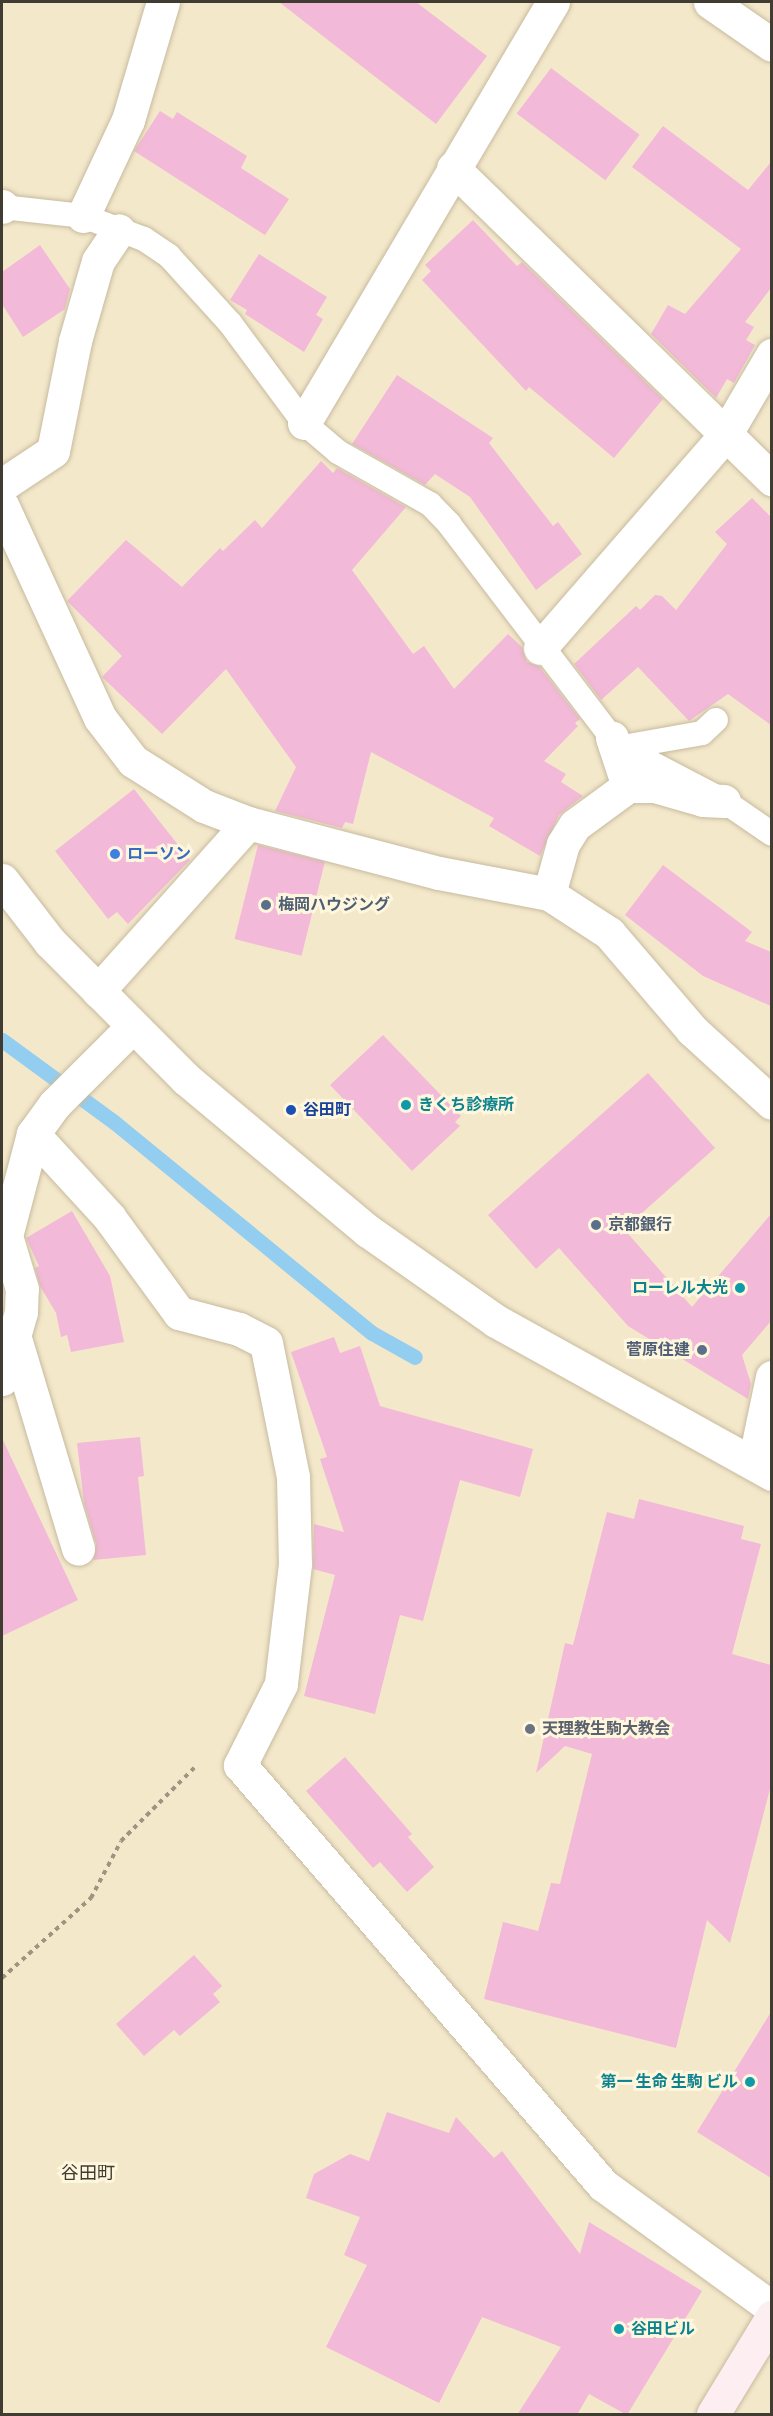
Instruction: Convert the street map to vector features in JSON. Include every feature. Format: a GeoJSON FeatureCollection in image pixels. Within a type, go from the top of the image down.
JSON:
{"type":"FeatureCollection","features":[{"type":"Feature","properties":{"kind":"main road"},"geometry":{"type":"LineString","coordinates":[[713,2415],[771,2317]]}},
{"type":"Feature","properties":{"kind":"street"},"geometry":{"type":"LineString","coordinates":[[83,216],[128,120],[164,2]]}},
{"type":"Feature","properties":{"kind":"street"},"geometry":{"type":"LineString","coordinates":[[304,423],[553,2]]}},
{"type":"Feature","properties":{"kind":"street"},"geometry":{"type":"LineString","coordinates":[[710,2],[771,45]]}},
{"type":"Feature","properties":{"kind":"street"},"geometry":{"type":"LineString","coordinates":[[453,168],[771,479]]}},
{"type":"Feature","properties":{"kind":"street"},"geometry":{"type":"LineString","coordinates":[[2,485],[53,451],[75,341],[98,261],[119,230]]}},
{"type":"Feature","properties":{"kind":"street"},"geometry":{"type":"LineString","coordinates":[[540,648],[725,435],[771,355]]}},
{"type":"Feature","properties":{"kind":"street"},"geometry":{"type":"LineString","coordinates":[[2,506],[100,718],[133,760],[204,806],[248,823],[439,873],[549,894],[609,933],[692,1030],[771,1103]]}},
{"type":"Feature","properties":{"kind":"street"},"geometry":{"type":"LineString","coordinates":[[617,743],[628,786]]}},
{"type":"Feature","properties":{"kind":"street"},"geometry":{"type":"LineString","coordinates":[[549,894],[562,844],[575,825],[628,786],[654,786],[702,800],[724,801]]}},
{"type":"Feature","properties":{"kind":"street"},"geometry":{"type":"LineString","coordinates":[[98,991],[248,823]]}},
{"type":"Feature","properties":{"kind":"street"},"geometry":{"type":"LineString","coordinates":[[2,880],[50,942],[186,1079],[368,1231],[496,1321],[763,1468],[771,1377]]}},
{"type":"Feature","properties":{"kind":"street"},"geometry":{"type":"LineString","coordinates":[[2,1379],[21,1312],[22,1289],[6,1236],[33,1134],[55,1104],[104,1058],[133,1026]]}},
{"type":"Feature","properties":{"kind":"street"},"geometry":{"type":"LineString","coordinates":[[33,1134],[109,1217],[179,1314],[239,1329],[266,1342],[293,1477],[295,1564],[281,1684],[240,1765],[603,2185],[771,2308]]}},
{"type":"Feature","properties":{"kind":"street"},"geometry":{"type":"LineString","coordinates":[[2,1284],[78,1549]]}},
{"type":"Feature","properties":{"kind":"lane"},"geometry":{"type":"LineString","coordinates":[[2,206],[83,216],[144,239],[186,270],[304,423],[338,452],[430,504],[474,556],[540,648],[617,743],[724,801],[771,834]]}},
{"type":"Feature","properties":{"kind":"lane"},"geometry":{"type":"LineString","coordinates":[[617,743],[702,733],[716,720]]}},
{"type":"Feature","properties":{"kind":"path"},"geometry":{"type":"LineString","coordinates":[[2,1978],[91,1898],[121,1841],[191,1770],[212,1754],[240,1765]]}},
{"type":"Feature","properties":{"kind":"building"},"geometry":{"type":"Polygon","coordinates":[[[279,2],[416,2],[487,56],[436,124],[279,2]]]}},
{"type":"Feature","properties":{"kind":"building"},"geometry":{"type":"Polygon","coordinates":[[[551,68],[640,135],[605,180],[517,114],[551,68]]]}},
{"type":"Feature","properties":{"kind":"building"},"geometry":{"type":"Polygon","coordinates":[[[160,111],[173,119],[177,112],[247,156],[241,168],[289,199],[265,235],[134,151],[160,111]]]}},
{"type":"Feature","properties":{"kind":"building"},"geometry":{"type":"Polygon","coordinates":[[[663,126],[748,190],[771,162],[771,288],[745,322],[754,327],[746,340],[755,345],[734,383],[727,379],[716,398],[651,334],[668,305],[685,314],[741,249],[632,167],[663,126]]]}},
{"type":"Feature","properties":{"kind":"building"},"geometry":{"type":"Polygon","coordinates":[[[473,220],[517,266],[522,262],[663,399],[614,458],[529,387],[526,391],[422,280],[431,271],[425,265],[473,220]]]}},
{"type":"Feature","properties":{"kind":"building"},"geometry":{"type":"Polygon","coordinates":[[[40,245],[70,289],[65,309],[23,337],[2,304],[2,272],[40,245]]]}},
{"type":"Feature","properties":{"kind":"building"},"geometry":{"type":"Polygon","coordinates":[[[259,254],[327,297],[316,315],[323,319],[304,352],[245,314],[247,310],[230,300],[259,254]]]}},
{"type":"Feature","properties":{"kind":"building"},"geometry":{"type":"Polygon","coordinates":[[[397,375],[493,438],[489,443],[553,526],[558,522],[582,554],[536,590],[470,497],[435,474],[425,485],[352,444],[397,375]]]}},
{"type":"Feature","properties":{"kind":"building"},"geometry":{"type":"Polygon","coordinates":[[[321,461],[333,473],[337,468],[406,507],[352,570],[413,654],[424,646],[454,689],[508,634],[522,647],[527,662],[539,666],[580,719],[575,723],[578,726],[544,761],[566,774],[561,782],[583,796],[559,815],[540,856],[489,826],[494,818],[371,752],[353,824],[345,822],[342,828],[275,811],[296,767],[226,669],[162,734],[102,677],[122,656],[67,601],[126,540],[182,587],[220,548],[223,551],[255,520],[262,528],[321,461]]]}},
{"type":"Feature","properties":{"kind":"building"},"geometry":{"type":"Polygon","coordinates":[[[752,498],[771,517],[771,725],[728,694],[689,721],[638,667],[601,700],[574,664],[636,606],[640,610],[655,595],[662,596],[676,610],[727,544],[715,532],[752,498]]]}},
{"type":"Feature","properties":{"kind":"building"},"geometry":{"type":"Polygon","coordinates":[[[134,789],[190,860],[128,924],[117,912],[108,919],[55,851],[134,789]]]}},
{"type":"Feature","properties":{"kind":"building","name":"梅岡ハウジング"},"geometry":{"type":"Polygon","coordinates":[[[258,845],[325,862],[301,956],[235,939],[258,845]]]}},
{"type":"Feature","properties":{"kind":"building"},"geometry":{"type":"Polygon","coordinates":[[[663,865],[752,932],[745,941],[771,952],[771,1006],[703,976],[625,915],[663,865]]]}},
{"type":"Feature","properties":{"kind":"building","name":"きくち診療所"},"geometry":{"type":"Polygon","coordinates":[[[383,1035],[461,1116],[455,1122],[460,1126],[412,1171],[330,1085],[383,1035]]]}},
{"type":"Feature","properties":{"kind":"building"},"geometry":{"type":"Polygon","coordinates":[[[648,1073],[715,1148],[624,1229],[692,1307],[771,1214],[771,1321],[742,1355],[751,1384],[748,1399],[628,1326],[559,1248],[536,1269],[488,1215],[648,1073]]]}},
{"type":"Feature","properties":{"kind":"building"},"geometry":{"type":"Polygon","coordinates":[[[72,1211],[110,1276],[124,1342],[71,1352],[67,1335],[61,1337],[56,1313],[40,1286],[35,1268],[39,1266],[26,1238],[72,1211]]]}},
{"type":"Feature","properties":{"kind":"building"},"geometry":{"type":"Polygon","coordinates":[[[334,1337],[340,1353],[360,1346],[380,1406],[533,1449],[520,1497],[460,1480],[423,1621],[400,1615],[375,1714],[304,1696],[335,1575],[313,1569],[314,1524],[344,1532],[320,1459],[327,1457],[291,1352],[334,1337]]]}},
{"type":"Feature","properties":{"kind":"building"},"geometry":{"type":"Polygon","coordinates":[[[140,1437],[144,1476],[138,1477],[146,1555],[93,1560],[96,1544],[84,1503],[77,1443],[140,1437]]]}},
{"type":"Feature","properties":{"kind":"building"},"geometry":{"type":"Polygon","coordinates":[[[2,1438],[78,1600],[2,1636],[2,1438]]]}},
{"type":"Feature","properties":{"kind":"building"},"geometry":{"type":"Polygon","coordinates":[[[639,1499],[744,1526],[741,1539],[761,1544],[732,1654],[771,1665],[771,1785],[730,1943],[707,1920],[676,2048],[484,1999],[503,1922],[538,1931],[551,1883],[560,1884],[592,1754],[565,1746],[536,1773],[565,1643],[573,1645],[607,1512],[634,1519],[639,1499]]]}},
{"type":"Feature","properties":{"kind":"building"},"geometry":{"type":"Polygon","coordinates":[[[345,1757],[412,1834],[408,1837],[434,1867],[407,1892],[380,1862],[373,1868],[306,1791],[345,1757]]]}},
{"type":"Feature","properties":{"kind":"building"},"geometry":{"type":"Polygon","coordinates":[[[194,1955],[222,1986],[213,1994],[220,2002],[180,2036],[174,2030],[144,2056],[116,2024],[194,1955]]]}},
{"type":"Feature","properties":{"kind":"building","name":"第一 生命 生駒 ビル"},"geometry":{"type":"Polygon","coordinates":[[[771,2012],[771,2178],[697,2132],[771,2012]]]}},
{"type":"Feature","properties":{"kind":"building"},"geometry":{"type":"Polygon","coordinates":[[[387,2112],[449,2133],[456,2117],[494,2158],[502,2151],[580,2254],[589,2222],[702,2291],[627,2415],[589,2394],[577,2415],[517,2415],[561,2347],[482,2317],[439,2403],[326,2347],[367,2265],[344,2255],[360,2217],[306,2198],[314,2174],[350,2154],[369,2161],[387,2112]]]}},
{"type":"Feature","properties":{"kind":"waterway"},"geometry":{"type":"LineString","coordinates":[[2,1040],[114,1122],[372,1333],[415,1357]]}},
{"type":"Feature","properties":{"kind":"place","name":"ローソン"},"geometry":{"type":"Point","coordinates":[115,854]}},
{"type":"Feature","properties":{"kind":"place","name":"梅岡ハウジング"},"geometry":{"type":"Point","coordinates":[266,905]}},
{"type":"Feature","properties":{"kind":"place","name":"きくち診療所"},"geometry":{"type":"Point","coordinates":[406,1105]}},
{"type":"Feature","properties":{"kind":"place","name":"谷田町"},"geometry":{"type":"Point","coordinates":[291,1110]}},
{"type":"Feature","properties":{"kind":"place","name":"京都銀行"},"geometry":{"type":"Point","coordinates":[596,1225]}},
{"type":"Feature","properties":{"kind":"place","name":"ローレル大光"},"geometry":{"type":"Point","coordinates":[740,1288]}},
{"type":"Feature","properties":{"kind":"place","name":"菅原住建"},"geometry":{"type":"Point","coordinates":[702,1350]}},
{"type":"Feature","properties":{"kind":"place","name":"天理教生駒大教会"},"geometry":{"type":"Point","coordinates":[530,1729]}},
{"type":"Feature","properties":{"kind":"place","name":"第一 生命 生駒 ビル"},"geometry":{"type":"Point","coordinates":[750,2082]}},
{"type":"Feature","properties":{"kind":"place","name":"谷田ビル"},"geometry":{"type":"Point","coordinates":[619,2329]}},
{"type":"Feature","properties":{"kind":"district","name":"谷田町"},"geometry":{"type":"Point","coordinates":[88,2174]}}]}
